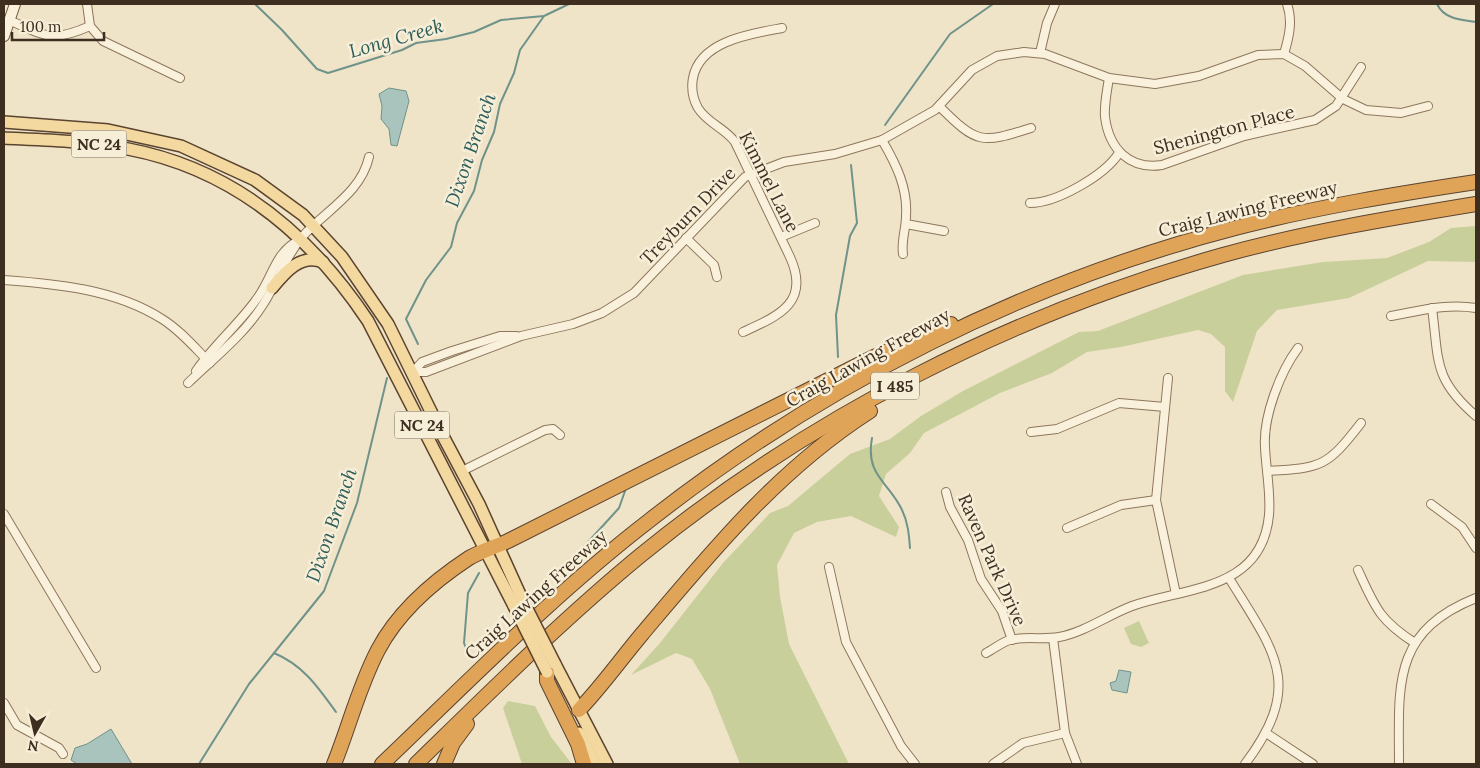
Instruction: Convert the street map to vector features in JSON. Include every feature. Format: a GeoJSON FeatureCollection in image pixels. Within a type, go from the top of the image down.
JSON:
{"type":"FeatureCollection","features":[{"type":"Feature","properties":{"kind":"highway","name":"Craig Lawing Freeway"},"geometry":{"type":"LineString","coordinates":[[382,764],[564,592],[651,519],[707,477],[773,432],[863,378],[956,331],[1021,301],[1122,263],[1237,228],[1354,202],[1476,182]]}},
{"type":"Feature","properties":{"kind":"highway","name":"I 485"},"geometry":{"type":"LineString","coordinates":[[416,764],[541,642],[602,588],[704,506],[812,434],[890,389],[960,354],[1086,300],[1225,254],[1312,233],[1476,204]]}},
{"type":"Feature","properties":{"kind":"highway"},"geometry":{"type":"LineString","coordinates":[[334,764],[370,669],[390,631],[404,613],[437,582],[470,557],[492,548],[876,356],[972,315],[1021,301]]}},
{"type":"Feature","properties":{"kind":"highway"},"geometry":{"type":"LineString","coordinates":[[579,710],[725,535],[767,492],[832,436],[960,354]]}},
{"type":"Feature","properties":{"kind":"highway"},"geometry":{"type":"LineString","coordinates":[[551,668],[547,680],[575,738],[584,764]]}},
{"type":"Feature","properties":{"kind":"highway"},"geometry":{"type":"LineString","coordinates":[[444,764],[453,743],[461,731],[485,706],[489,694]]}},
{"type":"Feature","properties":{"kind":"main road"},"geometry":{"type":"LineString","coordinates":[[4,36],[15,4]]}},
{"type":"Feature","properties":{"kind":"main road"},"geometry":{"type":"LineString","coordinates":[[4,115],[20,122]]}},
{"type":"Feature","properties":{"kind":"main road","name":"NC 24"},"geometry":{"type":"LineString","coordinates":[[4,122],[108,130],[181,146],[255,180],[272,191],[314,226],[342,257],[388,324],[462,471],[492,548]]}},
{"type":"Feature","properties":{"kind":"main road","name":"NC 24"},"geometry":{"type":"LineString","coordinates":[[6,140],[106,145],[179,163],[240,192],[301,238],[324,262],[371,327],[492,548],[551,668]]}},
{"type":"Feature","properties":{"kind":"main road"},"geometry":{"type":"LineString","coordinates":[[272,288],[283,274],[301,262],[314,259],[324,262]]}},
{"type":"Feature","properties":{"kind":"main road"},"geometry":{"type":"LineString","coordinates":[[371,327],[389,342],[401,366],[414,373]]}},
{"type":"Feature","properties":{"kind":"main road"},"geometry":{"type":"LineString","coordinates":[[551,668],[579,710],[607,764]]}},
{"type":"Feature","properties":{"kind":"main road"},"geometry":{"type":"LineString","coordinates":[[551,668],[595,764]]}},
{"type":"Feature","properties":{"kind":"street"},"geometry":{"type":"LineString","coordinates":[[87,4],[90,26],[106,43],[180,78]]}},
{"type":"Feature","properties":{"kind":"street"},"geometry":{"type":"LineString","coordinates":[[1040,53],[1047,23],[1055,4]]}},
{"type":"Feature","properties":{"kind":"street"},"geometry":{"type":"LineString","coordinates":[[1287,4],[1291,16],[1291,26],[1284,54],[1305,66],[1342,99],[1359,107],[1380,113],[1401,113],[1428,106]]}},
{"type":"Feature","properties":{"kind":"street"},"geometry":{"type":"LineString","coordinates":[[9,20],[51,37],[69,35],[90,26]]}},
{"type":"Feature","properties":{"kind":"street","name":"Kimmel Lane"},"geometry":{"type":"LineString","coordinates":[[742,332],[778,315],[788,307],[793,297],[797,277],[781,237],[731,136],[699,108],[692,92],[693,75],[699,60],[713,48],[782,28]]}},
{"type":"Feature","properties":{"kind":"street","name":"Treyburn Drive"},"geometry":{"type":"LineString","coordinates":[[414,373],[422,362],[478,342],[500,336],[521,336],[573,324],[621,303],[634,293],[737,183],[750,174],[784,162],[835,154],[882,140],[917,122],[940,106],[965,77],[987,60],[1016,52],[1040,53],[1109,78],[1142,83],[1170,82],[1199,76],[1258,55],[1284,54]]}},
{"type":"Feature","properties":{"kind":"street","name":"Shenington Place"},"geometry":{"type":"LineString","coordinates":[[1119,152],[1143,166],[1162,165],[1244,136],[1315,120],[1327,114],[1342,99],[1361,67]]}},
{"type":"Feature","properties":{"kind":"street"},"geometry":{"type":"LineString","coordinates":[[1030,203],[1046,201],[1078,187],[1106,166],[1119,152],[1110,135],[1105,117],[1109,78]]}},
{"type":"Feature","properties":{"kind":"street"},"geometry":{"type":"LineString","coordinates":[[940,106],[964,130],[982,138],[1002,137],[1031,128]]}},
{"type":"Feature","properties":{"kind":"street"},"geometry":{"type":"LineString","coordinates":[[882,140],[903,185],[906,200],[906,224],[902,240],[903,254]]}},
{"type":"Feature","properties":{"kind":"street"},"geometry":{"type":"LineString","coordinates":[[208,360],[255,302],[278,258],[288,246],[301,238],[356,185],[367,169],[369,157]]}},
{"type":"Feature","properties":{"kind":"street"},"geometry":{"type":"LineString","coordinates":[[781,237],[815,223]]}},
{"type":"Feature","properties":{"kind":"street"},"geometry":{"type":"LineString","coordinates":[[906,224],[944,231]]}},
{"type":"Feature","properties":{"kind":"street"},"geometry":{"type":"LineString","coordinates":[[208,360],[253,318],[272,288],[280,269],[301,238]]}},
{"type":"Feature","properties":{"kind":"street"},"geometry":{"type":"LineString","coordinates":[[686,238],[714,265],[717,277]]}},
{"type":"Feature","properties":{"kind":"street"},"geometry":{"type":"LineString","coordinates":[[4,280],[76,287],[135,306],[162,319],[208,360]]}},
{"type":"Feature","properties":{"kind":"street"},"geometry":{"type":"LineString","coordinates":[[1391,316],[1432,308],[1460,306],[1476,308]]}},
{"type":"Feature","properties":{"kind":"street"},"geometry":{"type":"LineString","coordinates":[[1432,308],[1444,382],[1458,400],[1476,416]]}},
{"type":"Feature","properties":{"kind":"street"},"geometry":{"type":"LineString","coordinates":[[986,653],[1012,640],[1053,638],[1070,634],[1131,606],[1214,585],[1229,578],[1245,566],[1263,539],[1269,510],[1266,424],[1283,372],[1298,348]]}},
{"type":"Feature","properties":{"kind":"street"},"geometry":{"type":"LineString","coordinates":[[1168,378],[1156,500],[1176,594]]}},
{"type":"Feature","properties":{"kind":"street"},"geometry":{"type":"LineString","coordinates":[[1031,432],[1064,426],[1119,403],[1165,407]]}},
{"type":"Feature","properties":{"kind":"street"},"geometry":{"type":"LineString","coordinates":[[1267,472],[1306,469],[1323,463],[1336,454],[1361,423]]}},
{"type":"Feature","properties":{"kind":"street"},"geometry":{"type":"LineString","coordinates":[[462,471],[545,430],[553,429],[560,435]]}},
{"type":"Feature","properties":{"kind":"street","name":"Raven Park Drive"},"geometry":{"type":"LineString","coordinates":[[946,492],[950,508],[968,540],[981,579],[1002,611],[1012,640]]}},
{"type":"Feature","properties":{"kind":"street"},"geometry":{"type":"LineString","coordinates":[[1067,528],[1121,505],[1156,500]]}},
{"type":"Feature","properties":{"kind":"street"},"geometry":{"type":"LineString","coordinates":[[1431,504],[1456,521],[1476,548]]}},
{"type":"Feature","properties":{"kind":"street"},"geometry":{"type":"LineString","coordinates":[[4,514],[96,668]]}},
{"type":"Feature","properties":{"kind":"street"},"geometry":{"type":"LineString","coordinates":[[829,567],[846,642],[901,746],[915,764]]}},
{"type":"Feature","properties":{"kind":"street"},"geometry":{"type":"LineString","coordinates":[[1358,570],[1380,615],[1392,627],[1415,643]]}},
{"type":"Feature","properties":{"kind":"street"},"geometry":{"type":"LineString","coordinates":[[1229,578],[1268,643],[1277,666],[1279,696],[1275,713],[1266,733],[1245,764]]}},
{"type":"Feature","properties":{"kind":"street"},"geometry":{"type":"LineString","coordinates":[[1399,764],[1401,682],[1408,658],[1415,643],[1443,614],[1476,598]]}},
{"type":"Feature","properties":{"kind":"street"},"geometry":{"type":"LineString","coordinates":[[1053,638],[1065,733],[1077,764]]}},
{"type":"Feature","properties":{"kind":"street"},"geometry":{"type":"LineString","coordinates":[[4,703],[18,726],[60,748],[63,754]]}},
{"type":"Feature","properties":{"kind":"street"},"geometry":{"type":"LineString","coordinates":[[994,764],[1023,744],[1065,733]]}},
{"type":"Feature","properties":{"kind":"street"},"geometry":{"type":"LineString","coordinates":[[1266,733],[1313,764]]}},
{"type":"Feature","properties":{"kind":"green space"},"geometry":{"type":"Polygon","coordinates":[[[1476,226],[1476,262],[1428,261],[1349,298],[1277,310],[1257,331],[1233,402],[1225,391],[1225,347],[1211,334],[1198,330],[1121,347],[1087,352],[1052,373],[1000,393],[924,433],[910,453],[886,474],[879,496],[899,527],[896,537],[851,516],[817,522],[794,533],[777,565],[780,597],[789,644],[849,764],[740,764],[710,689],[692,659],[676,653],[631,675],[660,643],[723,563],[770,513],[788,506],[850,454],[890,439],[921,416],[963,391],[1079,332],[1098,331],[1243,275],[1323,262],[1387,258],[1429,242],[1451,228],[1476,226]]]}},
{"type":"Feature","properties":{"kind":"green space"},"geometry":{"type":"Polygon","coordinates":[[[1139,621],[1149,643],[1141,647],[1131,644],[1124,628],[1139,621]]]}},
{"type":"Feature","properties":{"kind":"green space"},"geometry":{"type":"Polygon","coordinates":[[[508,701],[535,706],[551,737],[572,764],[522,764],[503,708],[508,701]]]}},
{"type":"Feature","properties":{"kind":"water"},"geometry":{"type":"Polygon","coordinates":[[[389,88],[406,91],[409,101],[397,146],[391,145],[389,129],[381,119],[382,106],[379,94],[389,88]]]}},
{"type":"Feature","properties":{"kind":"water"},"geometry":{"type":"Polygon","coordinates":[[[1119,670],[1131,672],[1127,693],[1112,690],[1110,683],[1116,681],[1119,670]]]}},
{"type":"Feature","properties":{"kind":"water"},"geometry":{"type":"Polygon","coordinates":[[[111,729],[132,764],[77,764],[71,760],[75,748],[87,744],[111,729]]]}},
{"type":"Feature","properties":{"kind":"waterway","name":"Long Creek"},"geometry":{"type":"LineString","coordinates":[[255,4],[282,30],[317,69],[328,73],[402,50],[416,43],[446,39],[474,32],[501,20],[544,16],[569,4]]}},
{"type":"Feature","properties":{"kind":"waterway"},"geometry":{"type":"LineString","coordinates":[[885,125],[950,34],[993,4]]}},
{"type":"Feature","properties":{"kind":"waterway","name":"Long Creek"},"geometry":{"type":"LineString","coordinates":[[1437,4],[1448,16],[1476,22]]}},
{"type":"Feature","properties":{"kind":"waterway","name":"Dixon Branch"},"geometry":{"type":"LineString","coordinates":[[418,344],[406,319],[426,280],[451,247],[457,223],[474,191],[482,160],[494,132],[500,104],[514,73],[520,50],[544,16]]}},
{"type":"Feature","properties":{"kind":"waterway"},"geometry":{"type":"LineString","coordinates":[[838,357],[836,315],[850,236],[857,223],[851,165]]}},
{"type":"Feature","properties":{"kind":"waterway","name":"Dixon Branch"},"geometry":{"type":"LineString","coordinates":[[199,764],[249,684],[324,591],[357,503],[387,378]]}},
{"type":"Feature","properties":{"kind":"waterway"},"geometry":{"type":"LineString","coordinates":[[872,438],[871,451],[875,470],[897,500],[904,515],[910,548]]}},
{"type":"Feature","properties":{"kind":"waterway"},"geometry":{"type":"LineString","coordinates":[[578,553],[619,508],[625,491]]}},
{"type":"Feature","properties":{"kind":"waterway"},"geometry":{"type":"LineString","coordinates":[[469,656],[464,643],[468,593],[479,573]]}},
{"type":"Feature","properties":{"kind":"waterway"},"geometry":{"type":"LineString","coordinates":[[274,653],[302,670],[336,712]]}}]}
